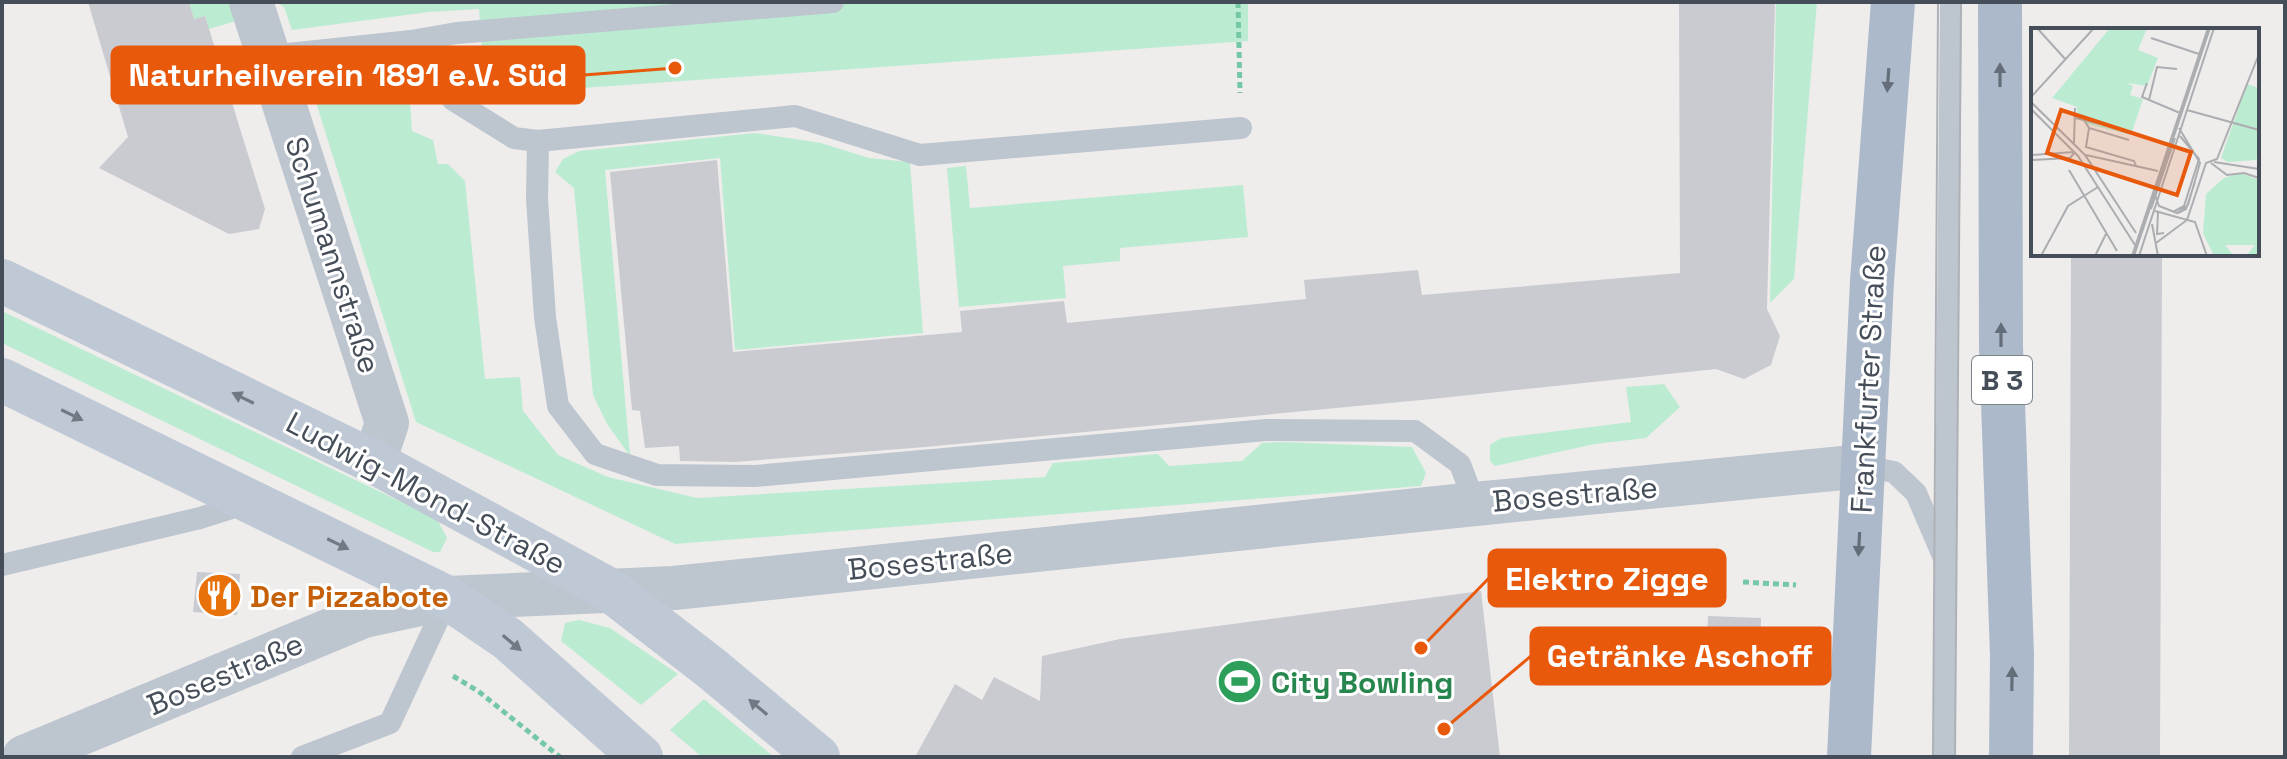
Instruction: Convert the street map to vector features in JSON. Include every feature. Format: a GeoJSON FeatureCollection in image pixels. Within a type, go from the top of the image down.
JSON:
{"type":"FeatureCollection","features":[{"type":"Feature","properties":{"kind":"main road","name":"Frankfurter Straße"},"geometry":{"type":"LineString","coordinates":[[1849,757],[1872,281],[1893,2]]}},
{"type":"Feature","properties":{"kind":"main road","name":"B 3"},"geometry":{"type":"LineString","coordinates":[[2000,2],[2001,347],[2012,655],[2011,757]]}},
{"type":"Feature","properties":{"kind":"main road","name":"Ludwig-Mond-Straße"},"geometry":{"type":"LineString","coordinates":[[2,281],[374,462],[610,590],[711,668],[818,757]]}},
{"type":"Feature","properties":{"kind":"main road"},"geometry":{"type":"LineString","coordinates":[[2,380],[448,598],[508,639],[641,757]]}},
{"type":"Feature","properties":{"kind":"street","name":"Schumannstraße"},"geometry":{"type":"LineString","coordinates":[[251,2],[387,423],[374,462]]}},
{"type":"Feature","properties":{"kind":"street","name":"Bosestraße"},"geometry":{"type":"LineString","coordinates":[[24,757],[364,616],[448,598],[674,588],[1863,466]]}},
{"type":"Feature","properties":{"kind":"lane"},"geometry":{"type":"LineString","coordinates":[[269,56],[457,33],[833,2]]}},
{"type":"Feature","properties":{"kind":"lane"},"geometry":{"type":"LineString","coordinates":[[1944,757],[1951,2]]}},
{"type":"Feature","properties":{"kind":"lane"},"geometry":{"type":"LineString","coordinates":[[411,41],[453,100],[514,138],[538,141],[795,116],[920,155],[1241,128]]}},
{"type":"Feature","properties":{"kind":"lane"},"geometry":{"type":"LineString","coordinates":[[538,141],[537,199],[545,317],[558,406],[595,454],[657,475],[755,476],[1266,430],[1415,431],[1460,464],[1475,504]]}},
{"type":"Feature","properties":{"kind":"lane"},"geometry":{"type":"LineString","coordinates":[[1863,466],[1902,468],[1920,478],[1947,511]]}},
{"type":"Feature","properties":{"kind":"lane"},"geometry":{"type":"LineString","coordinates":[[1863,466],[1894,472],[1916,493],[1946,564]]}},
{"type":"Feature","properties":{"kind":"lane"},"geometry":{"type":"LineString","coordinates":[[2,565],[200,518],[251,502]]}},
{"type":"Feature","properties":{"kind":"lane"},"geometry":{"type":"LineString","coordinates":[[302,757],[390,723],[448,598]]}},
{"type":"Feature","properties":{"kind":"path"},"geometry":{"type":"LineString","coordinates":[[1238,2],[1241,128]]}},
{"type":"Feature","properties":{"kind":"path"},"geometry":{"type":"LineString","coordinates":[[1743,582],[1796,585]]}},
{"type":"Feature","properties":{"kind":"path"},"geometry":{"type":"LineString","coordinates":[[420,656],[478,691],[560,757]]}},
{"type":"Feature","properties":{"kind":"green space"},"geometry":{"type":"Polygon","coordinates":[[[189,2],[239,2],[236,21],[209,29],[205,16],[194,19],[189,2]]]}},
{"type":"Feature","properties":{"kind":"green space"},"geometry":{"type":"Polygon","coordinates":[[[276,2],[1248,2],[1248,41],[485,95],[479,9],[429,12],[292,30],[284,7],[276,2]]]}},
{"type":"Feature","properties":{"kind":"green space"},"geometry":{"type":"Polygon","coordinates":[[[1776,2],[1817,2],[1794,279],[1770,303],[1776,2]]]}},
{"type":"Feature","properties":{"kind":"green space"},"geometry":{"type":"Polygon","coordinates":[[[375,59],[409,87],[412,131],[433,140],[438,164],[448,164],[465,181],[485,379],[520,377],[523,411],[558,455],[608,477],[697,498],[1045,477],[1053,463],[1158,454],[1169,466],[1242,461],[1262,443],[1281,442],[1412,447],[1426,473],[1421,486],[675,544],[416,422],[304,64],[375,59]]]}},
{"type":"Feature","properties":{"kind":"green space"},"geometry":{"type":"Polygon","coordinates":[[[755,133],[821,143],[869,158],[910,162],[923,333],[735,350],[720,158],[605,170],[630,456],[607,424],[593,395],[574,188],[555,172],[563,159],[579,151],[755,133]]]}},
{"type":"Feature","properties":{"kind":"green space"},"geometry":{"type":"Polygon","coordinates":[[[966,166],[970,208],[1243,185],[1248,237],[1120,248],[1120,261],[1063,266],[1066,298],[959,307],[947,168],[966,166]]]}},
{"type":"Feature","properties":{"kind":"green space"},"geometry":{"type":"Polygon","coordinates":[[[2,311],[437,519],[447,538],[440,552],[433,552],[2,343],[2,311]]]}},
{"type":"Feature","properties":{"kind":"green space"},"geometry":{"type":"Polygon","coordinates":[[[1664,384],[1680,407],[1646,438],[1595,444],[1495,466],[1490,461],[1490,445],[1501,438],[1631,422],[1626,387],[1664,384]]]}},
{"type":"Feature","properties":{"kind":"green space"},"geometry":{"type":"Polygon","coordinates":[[[579,620],[610,628],[678,674],[641,705],[561,641],[565,623],[579,620]]]}},
{"type":"Feature","properties":{"kind":"green space"},"geometry":{"type":"Polygon","coordinates":[[[704,699],[774,757],[702,757],[670,730],[704,699]]]}},
{"type":"Feature","properties":{"kind":"building"},"geometry":{"type":"Polygon","coordinates":[[[88,2],[189,2],[194,19],[205,16],[265,209],[259,229],[229,234],[99,168],[128,137],[88,2]]]}},
{"type":"Feature","properties":{"kind":"building"},"geometry":{"type":"Polygon","coordinates":[[[1679,2],[1775,2],[1767,309],[1780,336],[1771,365],[1744,379],[1716,369],[1432,399],[734,462],[680,461],[679,446],[645,448],[640,411],[632,410],[610,172],[717,160],[733,352],[962,332],[960,311],[1064,301],[1067,323],[1306,299],[1304,280],[1418,270],[1422,295],[1680,273],[1679,2]]]}},
{"type":"Feature","properties":{"kind":"building"},"geometry":{"type":"Polygon","coordinates":[[[2071,256],[2162,256],[2160,757],[2069,757],[2071,256]]]}},
{"type":"Feature","properties":{"kind":"building"},"geometry":{"type":"Polygon","coordinates":[[[197,572],[240,574],[237,615],[193,612],[197,572]]]}},
{"type":"Feature","properties":{"kind":"building"},"geometry":{"type":"Polygon","coordinates":[[[1481,591],[1500,757],[915,757],[955,684],[982,700],[994,677],[1040,701],[1042,656],[1120,639],[1481,591]]]}},
{"type":"Feature","properties":{"kind":"building"},"geometry":{"type":"Polygon","coordinates":[[[1708,616],[1761,618],[1759,679],[1706,678],[1708,616]]]}},
{"type":"Feature","properties":{"kind":"tram line"},"geometry":{"type":"LineString","coordinates":[[1933,757],[1938,2]]}},
{"type":"Feature","properties":{"kind":"tram line"},"geometry":{"type":"LineString","coordinates":[[1955,757],[1961,2]]}},
{"type":"Feature","properties":{"kind":"place","name":"Naturheilverein 1891 e.V. Süd"},"geometry":{"type":"Point","coordinates":[675,68]}},
{"type":"Feature","properties":{"kind":"place","name":"Der Pizzabote"},"geometry":{"type":"Point","coordinates":[219,596]}},
{"type":"Feature","properties":{"kind":"place","name":"Elektro Zigge"},"geometry":{"type":"Point","coordinates":[1421,648]}},
{"type":"Feature","properties":{"kind":"place","name":"City Bowling"},"geometry":{"type":"Point","coordinates":[1240,682]}},
{"type":"Feature","properties":{"kind":"place","name":"Getränke Aschoff"},"geometry":{"type":"Point","coordinates":[1444,729]}}]}
